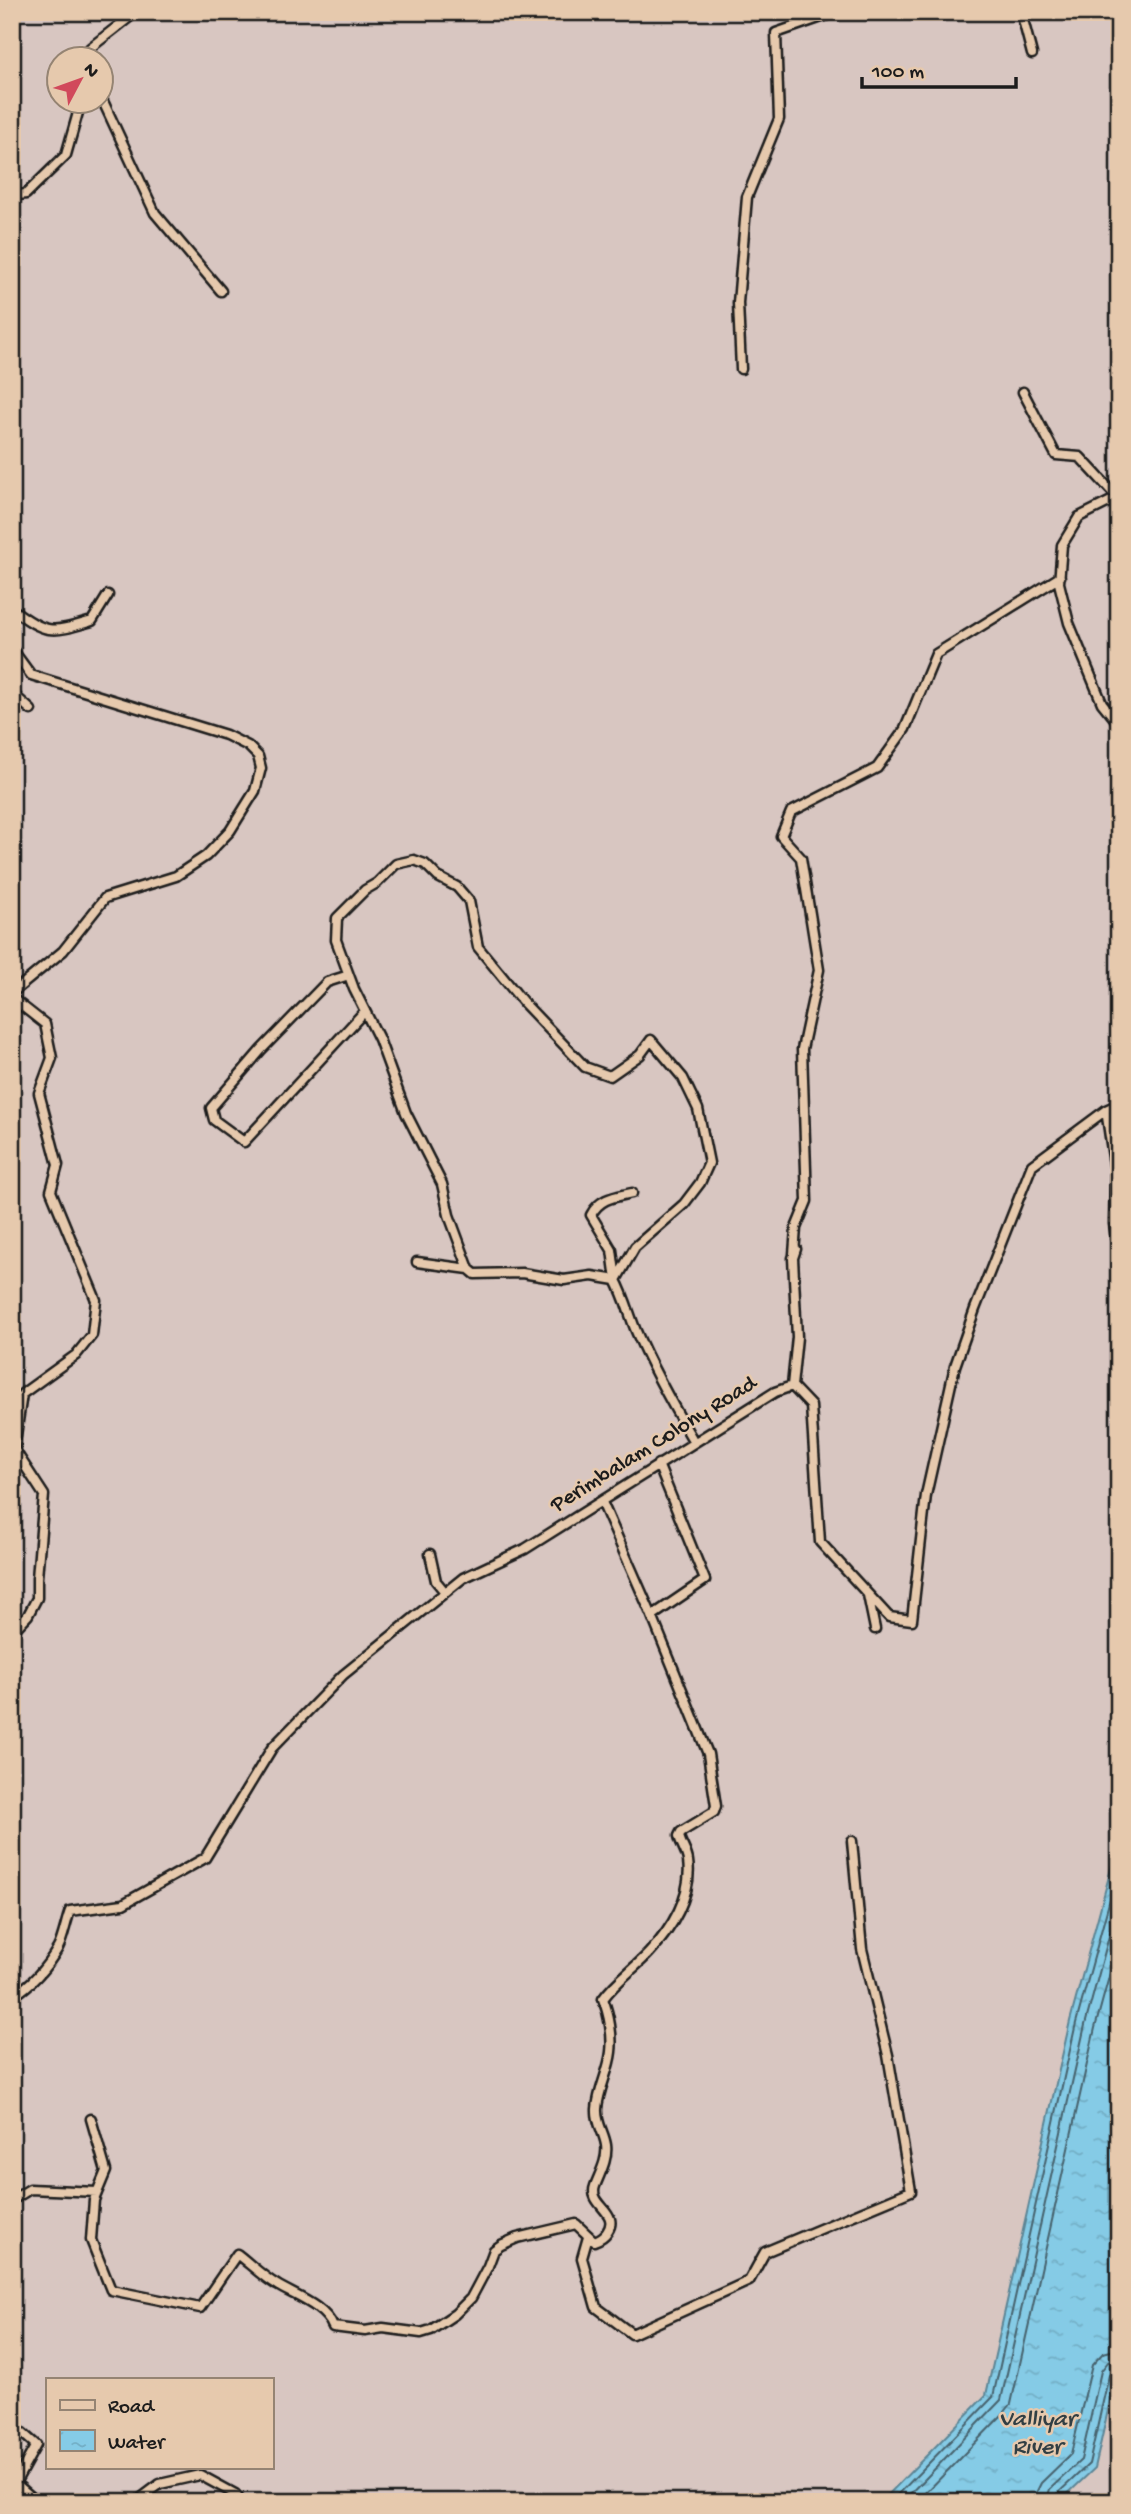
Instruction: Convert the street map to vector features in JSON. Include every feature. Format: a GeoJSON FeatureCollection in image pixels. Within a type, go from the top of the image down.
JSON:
{"type":"FeatureCollection","features":[{"type":"Feature","properties":{"kind":"street"},"geometry":{"type":"LineString","coordinates":[[93,46],[136,12]]}},
{"type":"Feature","properties":{"kind":"street"},"geometry":{"type":"LineString","coordinates":[[741,369],[738,303],[747,197],[779,120],[776,33],[836,12]]}},
{"type":"Feature","properties":{"kind":"street"},"geometry":{"type":"LineString","coordinates":[[1021,12],[1032,54]]}},
{"type":"Feature","properties":{"kind":"street"},"geometry":{"type":"LineString","coordinates":[[12,196],[26,194],[66,155],[77,116]]}},
{"type":"Feature","properties":{"kind":"street"},"geometry":{"type":"LineString","coordinates":[[110,116],[156,214],[221,291]]}},
{"type":"Feature","properties":{"kind":"street"},"geometry":{"type":"LineString","coordinates":[[1023,392],[1056,456],[1080,457],[1118,497],[1079,517],[1062,545],[1060,577],[1069,623],[1102,703],[1119,724]]}},
{"type":"Feature","properties":{"kind":"street"},"geometry":{"type":"LineString","coordinates":[[792,1385],[797,1337],[794,1254],[796,1228],[807,1201],[802,1049],[819,970],[801,858],[781,836],[791,812],[877,768],[905,729],[936,654],[1060,577]]}},
{"type":"Feature","properties":{"kind":"street"},"geometry":{"type":"LineString","coordinates":[[12,609],[39,628],[57,631],[92,621],[108,596]]}},
{"type":"Feature","properties":{"kind":"street"},"geometry":{"type":"LineString","coordinates":[[12,649],[31,675],[226,735],[248,746],[257,756],[261,768],[255,791],[243,811],[230,831],[205,856],[176,876],[105,898],[63,951],[12,995],[46,1024],[52,1058],[38,1093],[58,1165],[51,1191],[96,1300],[92,1335],[76,1356],[22,1394],[14,1449],[44,1495],[37,1598],[28,1615],[12,1632]]}},
{"type":"Feature","properties":{"kind":"street"},"geometry":{"type":"LineString","coordinates":[[12,693],[31,710]]}},
{"type":"Feature","properties":{"kind":"street"},"geometry":{"type":"LineString","coordinates":[[414,860],[425,864],[438,877],[457,887],[469,901],[478,947],[523,1002],[585,1067],[610,1076],[640,1055],[651,1040],[683,1078],[698,1109],[709,1163],[700,1183],[684,1204],[635,1247],[616,1280],[592,1276],[564,1280],[522,1273],[475,1274],[469,1269],[449,1215],[442,1184],[407,1113],[336,940],[337,918],[396,864],[414,860]]}},
{"type":"Feature","properties":{"kind":"street"},"geometry":{"type":"LineString","coordinates":[[349,975],[327,982],[261,1050],[211,1108],[214,1120],[244,1142],[365,1011]]}},
{"type":"Feature","properties":{"kind":"street","name":"Perimbalam Colony Road"},"geometry":{"type":"LineString","coordinates":[[12,1997],[30,1985],[59,1947],[70,1911],[123,1904],[205,1858],[272,1748],[343,1675],[445,1592],[463,1578],[525,1549],[775,1392],[792,1385],[811,1406],[820,1542],[889,1617],[912,1619],[926,1495],[955,1366],[1032,1165],[1106,1110],[1119,1104]]}},
{"type":"Feature","properties":{"kind":"street"},"geometry":{"type":"LineString","coordinates":[[1106,1110],[1115,1171],[1114,1224],[1119,1259]]}},
{"type":"Feature","properties":{"kind":"street"},"geometry":{"type":"LineString","coordinates":[[632,1193],[608,1198],[596,1205],[590,1215],[612,1250],[616,1280],[636,1330],[669,1399],[694,1442]]}},
{"type":"Feature","properties":{"kind":"street"},"geometry":{"type":"LineString","coordinates":[[794,1254],[798,1241]]}},
{"type":"Feature","properties":{"kind":"street"},"geometry":{"type":"LineString","coordinates":[[417,1262],[469,1269]]}},
{"type":"Feature","properties":{"kind":"street"},"geometry":{"type":"LineString","coordinates":[[652,1616],[705,1580],[658,1464]]}},
{"type":"Feature","properties":{"kind":"street"},"geometry":{"type":"LineString","coordinates":[[91,2119],[106,2171],[94,2200],[91,2240],[111,2290],[200,2308],[237,2254],[276,2285],[322,2312],[330,2319],[332,2327],[365,2331],[383,2328],[421,2333],[431,2330],[455,2314],[471,2298],[494,2250],[507,2241],[576,2224],[594,2241],[608,2231],[612,2222],[593,2190],[606,2155],[606,2143],[597,2123],[597,2110],[611,2053],[603,1999],[612,1987],[650,1952],[673,1923],[684,1898],[689,1865],[679,1836],[681,1832],[715,1812],[716,1806],[708,1754],[602,1502]]}},
{"type":"Feature","properties":{"kind":"street"},"geometry":{"type":"LineString","coordinates":[[430,1554],[436,1581],[445,1592]]}},
{"type":"Feature","properties":{"kind":"street"},"geometry":{"type":"LineString","coordinates":[[867,1592],[875,1629]]}},
{"type":"Feature","properties":{"kind":"street"},"geometry":{"type":"LineString","coordinates":[[588,2237],[582,2258],[596,2308],[632,2334],[749,2281],[765,2252],[911,2192],[888,2055],[862,1949],[852,1841]]}},
{"type":"Feature","properties":{"kind":"street"},"geometry":{"type":"LineString","coordinates":[[12,2200],[30,2189],[97,2192]]}},
{"type":"Feature","properties":{"kind":"street"},"geometry":{"type":"LineString","coordinates":[[12,2424],[36,2445],[15,2483],[37,2502]]}},
{"type":"Feature","properties":{"kind":"street"},"geometry":{"type":"LineString","coordinates":[[136,2502],[160,2484],[200,2475],[235,2494],[241,2502]]}},
{"type":"Feature","properties":{"kind":"water","name":"Valliyar River"},"geometry":{"type":"Polygon","coordinates":[[[1119,1839],[1119,2361],[1095,2468],[1059,2502],[881,2502],[986,2395],[1070,2021],[1119,1839]]]}}]}
